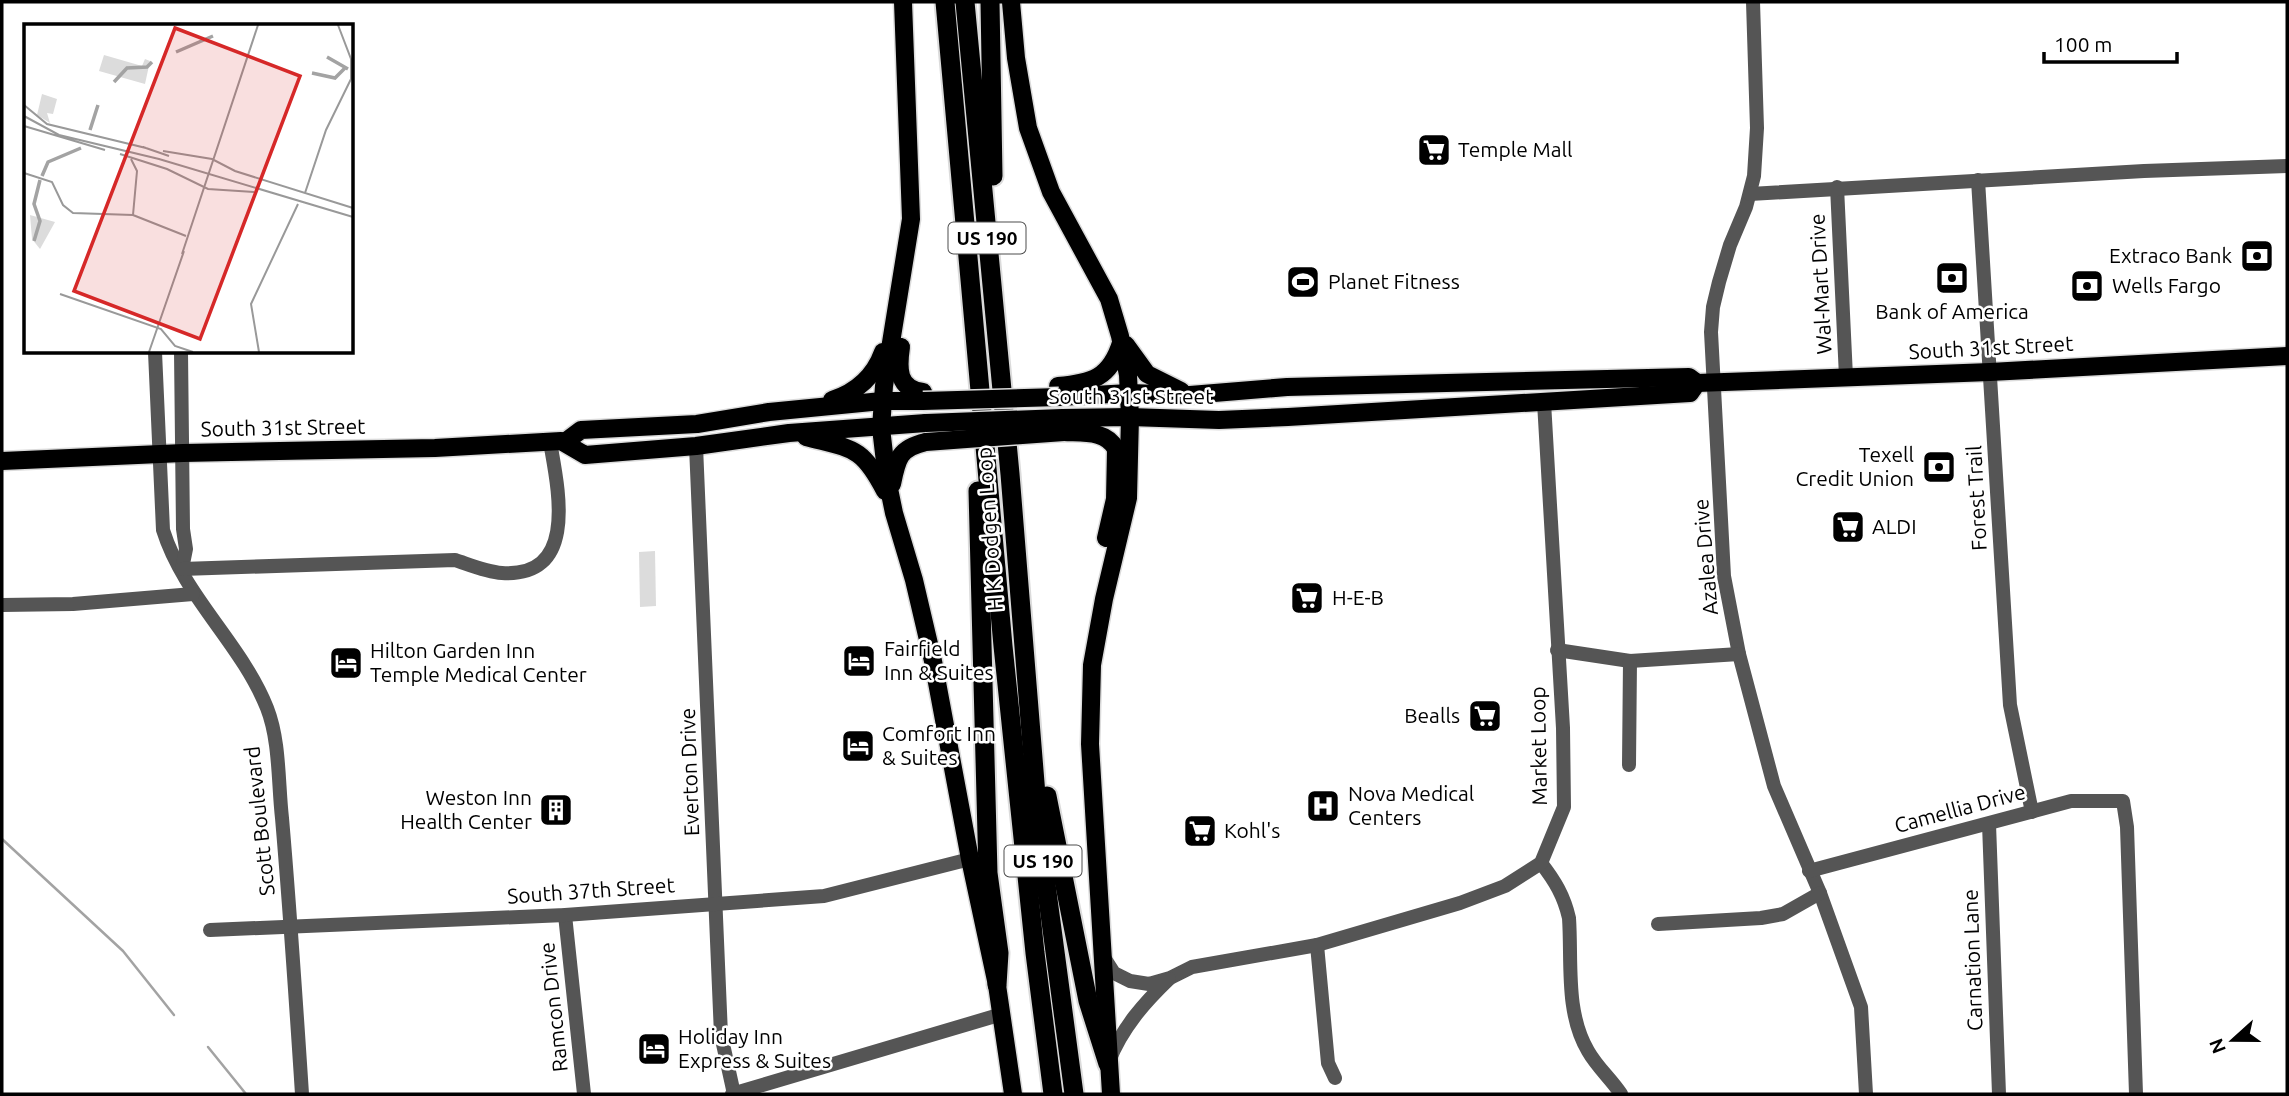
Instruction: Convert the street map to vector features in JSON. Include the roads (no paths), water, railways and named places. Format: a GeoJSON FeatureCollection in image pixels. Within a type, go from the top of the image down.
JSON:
{"type":"FeatureCollection","features":[{"type":"Feature","properties":{"kind":"highway","name":"H K Dodgen Loop"},"geometry":{"type":"LineString","coordinates":[[945,2],[1003,646],[1053,1094]]}},
{"type":"Feature","properties":{"kind":"highway","name":"H K Dodgen Loop"},"geometry":{"type":"LineString","coordinates":[[965,2],[1010,474],[1039,832],[1074,1094]]}},
{"type":"Feature","properties":{"kind":"highway"},"geometry":{"type":"LineString","coordinates":[[990,2],[993,187],[1009,374],[1010,474]]}},
{"type":"Feature","properties":{"kind":"highway"},"geometry":{"type":"LineString","coordinates":[[967,225],[965,282],[977,452],[988,873],[999,953],[997,985]]}},
{"type":"Feature","properties":{"kind":"highway"},"geometry":{"type":"LineString","coordinates":[[1021,626],[1050,815],[1088,1001],[1108,1064]]}},
{"type":"Feature","properties":{"kind":"main road"},"geometry":{"type":"LineString","coordinates":[[903,2],[911,219],[916,253],[898,369],[909,388],[923,397]]}},
{"type":"Feature","properties":{"kind":"main road"},"geometry":{"type":"LineString","coordinates":[[1011,2],[1016,58],[1028,128],[1051,192],[1109,299],[1121,339],[1129,393],[1128,498],[1092,665],[1090,744],[1111,1094]]}},
{"type":"Feature","properties":{"kind":"main road"},"geometry":{"type":"LineString","coordinates":[[911,219],[893,322],[881,428],[891,498],[933,661],[997,985],[1013,1094]]}},
{"type":"Feature","properties":{"kind":"main road"},"geometry":{"type":"LineString","coordinates":[[769,412],[847,395],[864,383],[877,368],[893,322]]}},
{"type":"Feature","properties":{"kind":"main road"},"geometry":{"type":"LineString","coordinates":[[1058,391],[1097,378],[1108,369],[1117,356],[1121,339]]}},
{"type":"Feature","properties":{"kind":"main road"},"geometry":{"type":"LineString","coordinates":[[1121,339],[1147,373],[1161,383],[1190,395]]}},
{"type":"Feature","properties":{"kind":"main road","name":"South 31st Street"},"geometry":{"type":"LineString","coordinates":[[2,461],[183,453],[435,448],[559,441],[581,430],[698,424],[769,412],[923,397],[1058,391],[1190,395],[1287,387],[1689,377],[1705,383],[1990,372],[2287,356]]}},
{"type":"Feature","properties":{"kind":"main road","name":"South 31st Street"},"geometry":{"type":"LineString","coordinates":[[559,441],[584,455],[696,446],[789,433],[926,423],[1063,425],[1130,416],[1219,420],[1690,393],[1705,383]]}},
{"type":"Feature","properties":{"kind":"main road"},"geometry":{"type":"LineString","coordinates":[[891,498],[899,456],[911,445],[1063,425],[1104,436],[1112,442],[1118,457],[1115,499],[1095,587],[1099,624]]}},
{"type":"Feature","properties":{"kind":"main road"},"geometry":{"type":"LineString","coordinates":[[789,433],[850,447],[869,463],[891,498]]}},
{"type":"Feature","properties":{"kind":"street","name":"Azalea Drive"},"geometry":{"type":"LineString","coordinates":[[1753,2],[1757,128],[1754,176],[1750,194],[1730,245],[1713,307],[1705,383],[1724,576],[1739,654],[1774,786],[1820,893],[1861,1007],[1866,1094]]}},
{"type":"Feature","properties":{"kind":"street"},"geometry":{"type":"LineString","coordinates":[[1750,194],[1837,187],[2287,166]]}},
{"type":"Feature","properties":{"kind":"street","name":"Forest Trail"},"geometry":{"type":"LineString","coordinates":[[1978,180],[2010,705],[2032,812]]}},
{"type":"Feature","properties":{"kind":"street","name":"Wal-Mart Drive"},"geometry":{"type":"LineString","coordinates":[[1837,187],[1846,377]]}},
{"type":"Feature","properties":{"kind":"street","name":"Scott Boulevard"},"geometry":{"type":"LineString","coordinates":[[155,354],[163,530],[173,558],[182,569],[193,594],[253,676],[268,712],[274,742],[292,926],[302,1094]]}},
{"type":"Feature","properties":{"kind":"street","name":"Scott Boulevard"},"geometry":{"type":"LineString","coordinates":[[181,354],[186,549],[182,569]]}},
{"type":"Feature","properties":{"kind":"street","name":"Market Loop"},"geometry":{"type":"LineString","coordinates":[[1541,863],[1564,807],[1563,728],[1544,402]]}},
{"type":"Feature","properties":{"kind":"street"},"geometry":{"type":"LineString","coordinates":[[182,569],[455,560],[491,572],[529,570],[551,549],[558,534],[559,441]]}},
{"type":"Feature","properties":{"kind":"street","name":"Everton Drive"},"geometry":{"type":"LineString","coordinates":[[696,446],[721,1035],[733,1094]]}},
{"type":"Feature","properties":{"kind":"street"},"geometry":{"type":"LineString","coordinates":[[2,605],[74,604],[193,594]]}},
{"type":"Feature","properties":{"kind":"street"},"geometry":{"type":"LineString","coordinates":[[1557,650],[1630,661],[1739,654]]}},
{"type":"Feature","properties":{"kind":"street"},"geometry":{"type":"LineString","coordinates":[[1629,765],[1630,661]]}},
{"type":"Feature","properties":{"kind":"street","name":"Camellia Drive"},"geometry":{"type":"LineString","coordinates":[[1809,871],[2071,802],[2123,801],[2127,827],[2136,1094]]}},
{"type":"Feature","properties":{"kind":"street","name":"Carnation Lane"},"geometry":{"type":"LineString","coordinates":[[1989,824],[1999,1094]]}},
{"type":"Feature","properties":{"kind":"street","name":"South 37th Street"},"geometry":{"type":"LineString","coordinates":[[210,930],[565,915],[824,896],[970,859]]}},
{"type":"Feature","properties":{"kind":"street"},"geometry":{"type":"LineString","coordinates":[[1101,953],[1114,973],[1130,981],[1149,984],[1170,978],[1192,967],[1317,945],[1472,899],[1506,886],[1541,863],[1560,888],[1566,904],[1574,1019],[1580,1037],[1589,1055],[1621,1094]]}},
{"type":"Feature","properties":{"kind":"street"},"geometry":{"type":"LineString","coordinates":[[1658,924],[1761,918],[1783,914],[1820,893]]}},
{"type":"Feature","properties":{"kind":"street","name":"Ramcon Drive"},"geometry":{"type":"LineString","coordinates":[[565,915],[584,1094]]}},
{"type":"Feature","properties":{"kind":"street"},"geometry":{"type":"LineString","coordinates":[[1317,945],[1328,1063],[1335,1078]]}},
{"type":"Feature","properties":{"kind":"street"},"geometry":{"type":"LineString","coordinates":[[1108,1064],[1118,1039],[1148,999],[1170,978]]}},
{"type":"Feature","properties":{"kind":"street"},"geometry":{"type":"LineString","coordinates":[[733,1094],[1002,1014]]}},
{"type":"Feature","properties":{"kind":"waterway"},"geometry":{"type":"LineString","coordinates":[[2,839],[123,951],[174,1015]]}},
{"type":"Feature","properties":{"kind":"waterway"},"geometry":{"type":"LineString","coordinates":[[208,1047],[246,1094]]}},
{"type":"Feature","properties":{"kind":"place","name":"Temple Mall"},"geometry":{"type":"Point","coordinates":[1434,150]}},
{"type":"Feature","properties":{"kind":"place","name":"Extraco Bank"},"geometry":{"type":"Point","coordinates":[2257,256]}},
{"type":"Feature","properties":{"kind":"place","name":"Bank of America"},"geometry":{"type":"Point","coordinates":[1952,278]}},
{"type":"Feature","properties":{"kind":"place","name":"Planet Fitness"},"geometry":{"type":"Point","coordinates":[1303,282]}},
{"type":"Feature","properties":{"kind":"place","name":"Wells Fargo"},"geometry":{"type":"Point","coordinates":[2087,286]}},
{"type":"Feature","properties":{"kind":"place","name":"Texell Credit Union"},"geometry":{"type":"Point","coordinates":[1939,467]}},
{"type":"Feature","properties":{"kind":"place","name":"ALDI"},"geometry":{"type":"Point","coordinates":[1848,527]}},
{"type":"Feature","properties":{"kind":"place","name":"H-E-B"},"geometry":{"type":"Point","coordinates":[1307,598]}},
{"type":"Feature","properties":{"kind":"place","name":"Fairfield Inn & Suites"},"geometry":{"type":"Point","coordinates":[859,661]}},
{"type":"Feature","properties":{"kind":"place","name":"Hilton Garden Inn Temple Medical Center"},"geometry":{"type":"Point","coordinates":[346,663]}},
{"type":"Feature","properties":{"kind":"place","name":"Bealls"},"geometry":{"type":"Point","coordinates":[1485,716]}},
{"type":"Feature","properties":{"kind":"place","name":"Comfort Inn & Suites"},"geometry":{"type":"Point","coordinates":[858,746]}},
{"type":"Feature","properties":{"kind":"place","name":"Nova Medical Centers"},"geometry":{"type":"Point","coordinates":[1323,806]}},
{"type":"Feature","properties":{"kind":"place","name":"Weston Inn Health Center"},"geometry":{"type":"Point","coordinates":[556,810]}},
{"type":"Feature","properties":{"kind":"place","name":"Kohl's"},"geometry":{"type":"Point","coordinates":[1200,831]}},
{"type":"Feature","properties":{"kind":"place","name":"Holiday Inn Express & Suites"},"geometry":{"type":"Point","coordinates":[654,1049]}}]}
